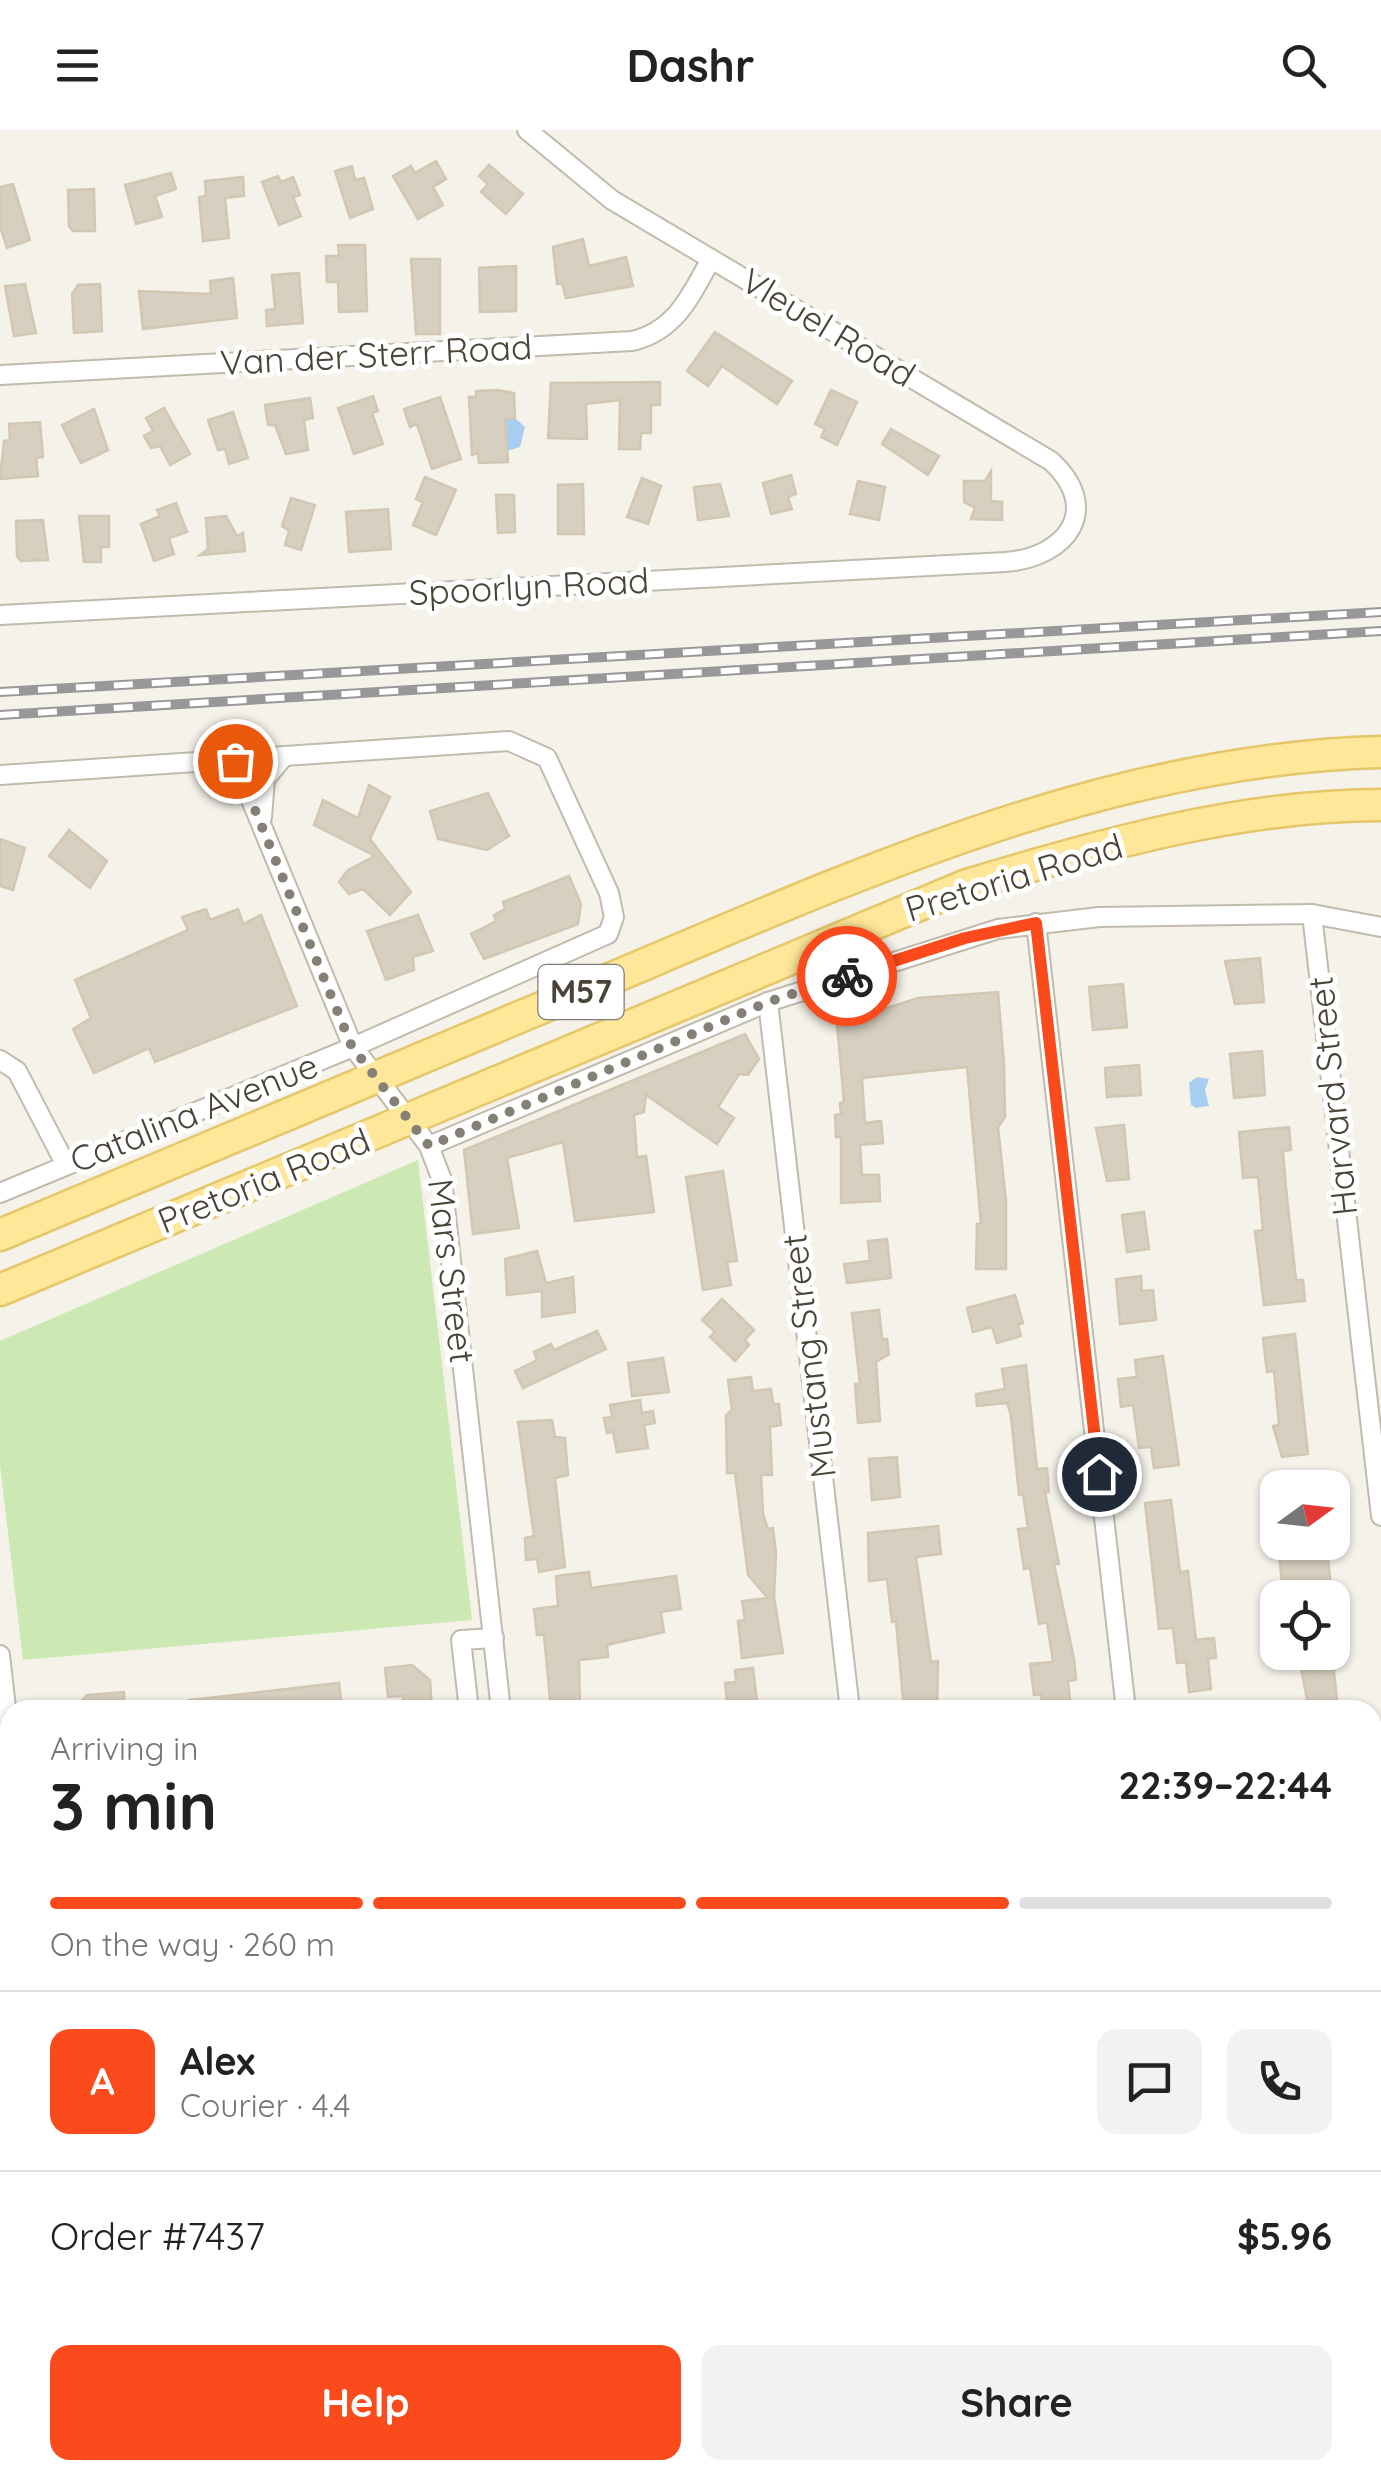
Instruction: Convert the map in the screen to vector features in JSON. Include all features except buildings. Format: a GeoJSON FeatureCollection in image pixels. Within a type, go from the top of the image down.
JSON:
{"type":"FeatureCollection","features":[{"type":"Feature","properties":{"kind":"main road","name":"Pretoria Road"},"geometry":{"type":"LineString","coordinates":[[0,1235],[826,890],[1031,816],[1234,765],[1381,752]]}},
{"type":"Feature","properties":{"kind":"main road","name":"Pretoria Road"},"geometry":{"type":"LineString","coordinates":[[0,1290],[967,885],[1071,854],[1242,818],[1381,805]]}},
{"type":"Feature","properties":{"kind":"street","name":"Vleuel Road"},"geometry":{"type":"LineString","coordinates":[[526,130],[593,188],[1051,461],[1066,478],[1076,507],[1071,530],[1055,548]]}},
{"type":"Feature","properties":{"kind":"street","name":"Van der Sterr Road"},"geometry":{"type":"LineString","coordinates":[[0,376],[632,341],[658,333],[677,316],[712,259]]}},
{"type":"Feature","properties":{"kind":"street","name":"Spoorlyn Road"},"geometry":{"type":"LineString","coordinates":[[0,615],[1006,562],[1034,558],[1055,548]]}},
{"type":"Feature","properties":{"kind":"street","name":"Catalina Avenue"},"geometry":{"type":"LineString","coordinates":[[0,1193],[352,1047],[608,934],[614,917],[609,893],[547,758],[530,747],[508,742],[282,759]]}},
{"type":"Feature","properties":{"kind":"street"},"geometry":{"type":"LineString","coordinates":[[0,776],[282,759]]}},
{"type":"Feature","properties":{"kind":"street"},"geometry":{"type":"LineString","coordinates":[[262,828],[262,789],[282,759]]}},
{"type":"Feature","properties":{"kind":"street","name":"Mars Street"},"geometry":{"type":"LineString","coordinates":[[235,761],[352,1047],[429,1146],[447,1206],[500,1700]]}},
{"type":"Feature","properties":{"kind":"street"},"geometry":{"type":"LineString","coordinates":[[429,1146],[768,1002],[965,938],[1036,923],[1099,917],[1312,914],[1381,927]]}},
{"type":"Feature","properties":{"kind":"street","name":"Harvard Street"},"geometry":{"type":"LineString","coordinates":[[1312,914],[1381,1516]]}},
{"type":"Feature","properties":{"kind":"street"},"geometry":{"type":"LineString","coordinates":[[1036,923],[1125,1700]]}},
{"type":"Feature","properties":{"kind":"street","name":"Mustang Street"},"geometry":{"type":"LineString","coordinates":[[768,1002],[849,1700]]}},
{"type":"Feature","properties":{"kind":"street"},"geometry":{"type":"LineString","coordinates":[[0,1060],[17,1072],[66,1166]]}},
{"type":"Feature","properties":{"kind":"street"},"geometry":{"type":"LineString","coordinates":[[467,1700],[461,1640],[494,1638]]}},
{"type":"Feature","properties":{"kind":"street"},"geometry":{"type":"LineString","coordinates":[[0,1655],[5,1700]]}},
{"type":"Feature","properties":{"kind":"green space"},"geometry":{"type":"Polygon","coordinates":[[[418,1160],[472,1620],[23,1660],[0,1465],[0,1341],[418,1160]]]}},
{"type":"Feature","properties":{"kind":"water"},"geometry":{"type":"Polygon","coordinates":[[[515,418],[525,427],[520,447],[507,451],[505,419],[515,418]]]}},
{"type":"Feature","properties":{"kind":"water"},"geometry":{"type":"Polygon","coordinates":[[[1197,1077],[1209,1079],[1205,1090],[1209,1106],[1191,1105],[1189,1083],[1197,1077]]]}},
{"type":"Feature","properties":{"kind":"railway"},"geometry":{"type":"LineString","coordinates":[[0,692],[1381,612]]}},
{"type":"Feature","properties":{"kind":"railway"},"geometry":{"type":"LineString","coordinates":[[0,715],[1381,631]]}},
{"type":"Feature","properties":{"kind":"way so far"},"geometry":{"type":"LineString","coordinates":[[235,761],[352,1047],[429,1146],[768,1002],[847,976]]}},
{"type":"Feature","properties":{"kind":"route"},"geometry":{"type":"LineString","coordinates":[[847,976],[965,938],[1036,923],[1099,1474]]}}]}
